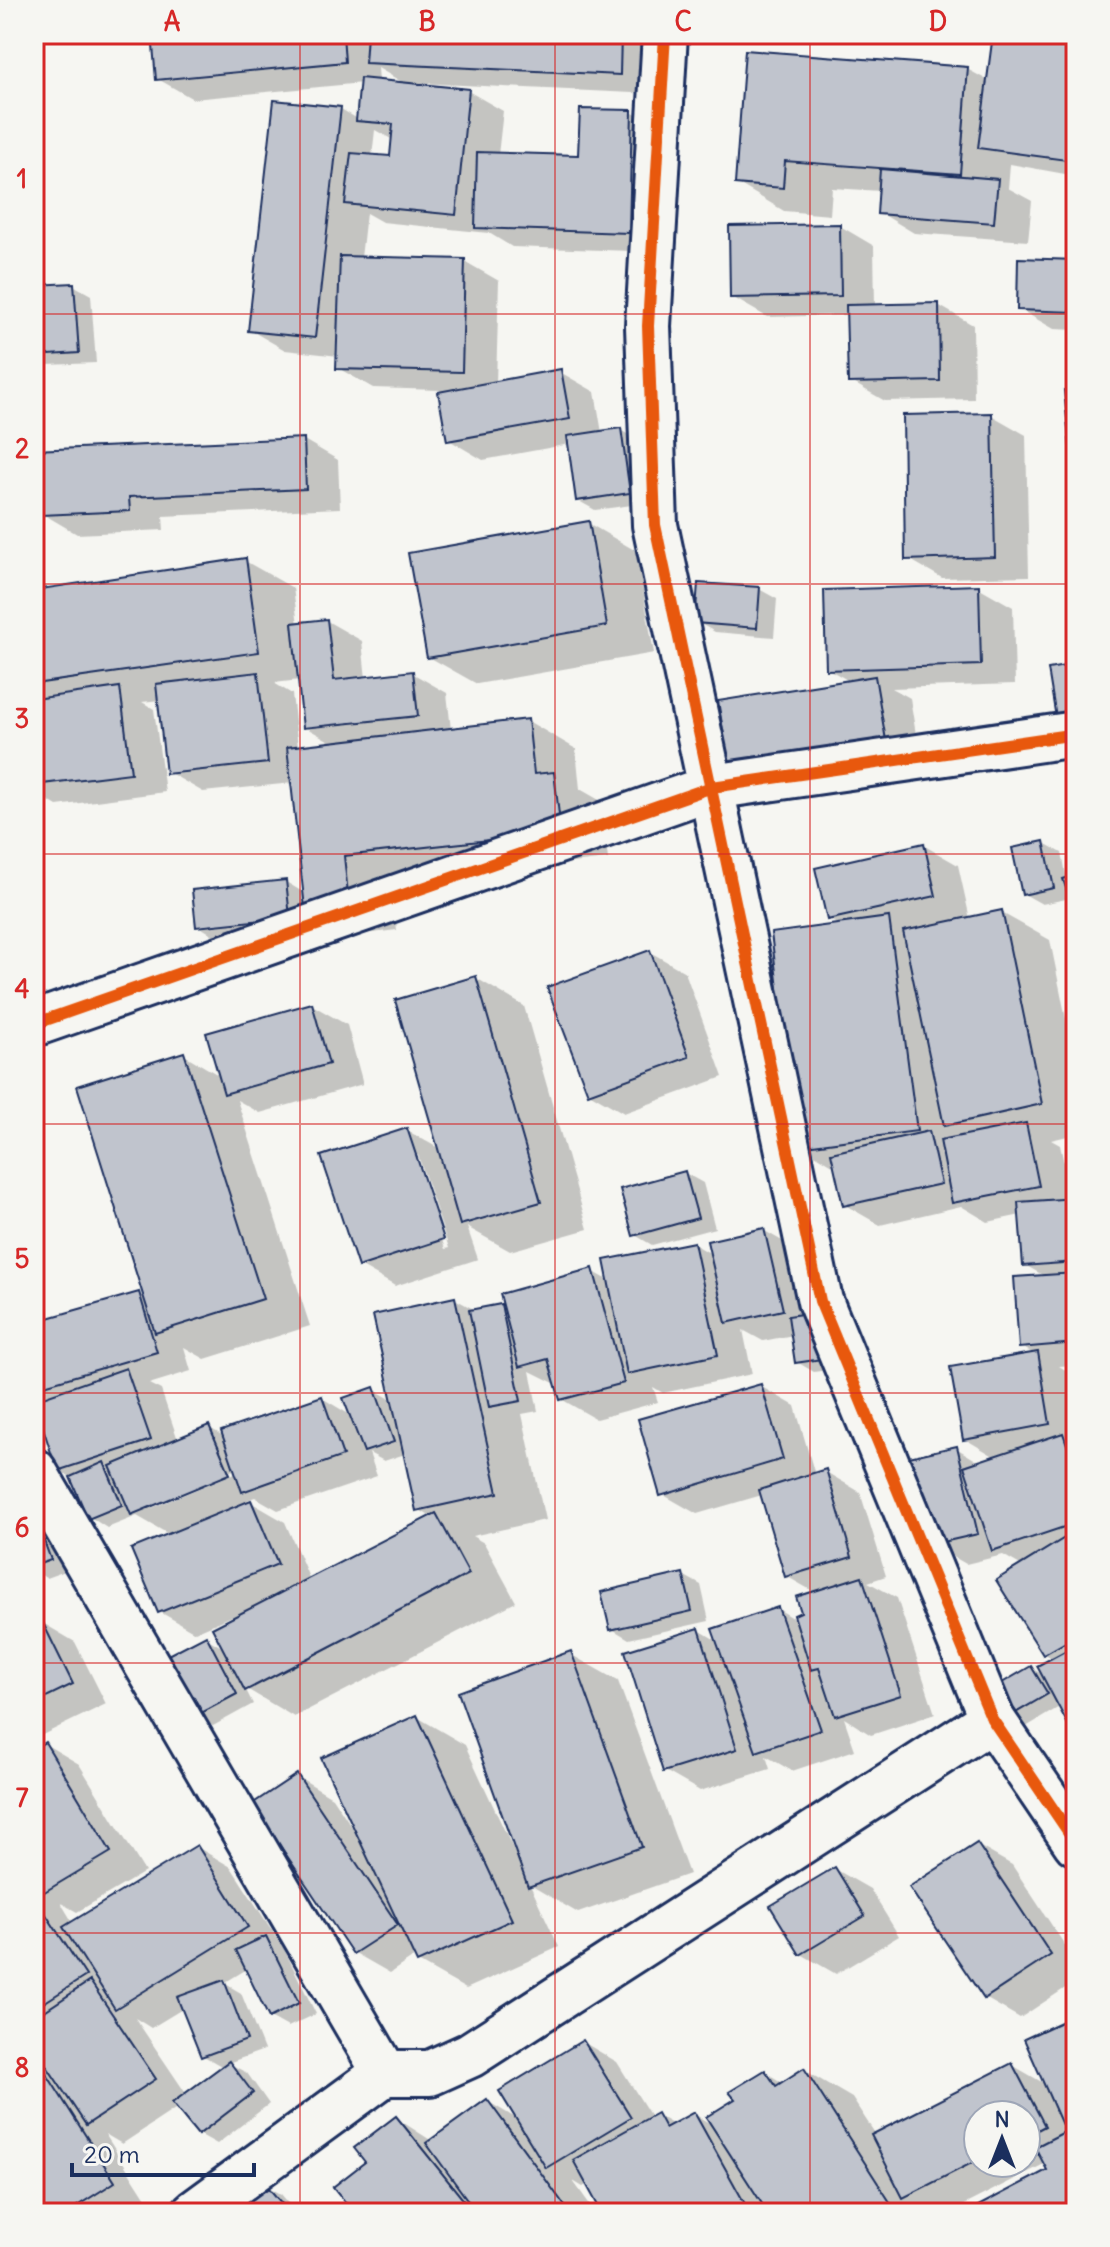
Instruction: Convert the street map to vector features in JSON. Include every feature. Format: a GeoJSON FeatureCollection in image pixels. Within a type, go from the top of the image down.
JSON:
{"type":"FeatureCollection","features":[{"type":"Feature","properties":{"kind":"street"},"geometry":{"type":"LineString","coordinates":[[665,34],[648,326],[655,525],[820,1301],[992,1719],[1076,1843]]}},
{"type":"Feature","properties":{"kind":"street"},"geometry":{"type":"LineString","coordinates":[[34,1024],[712,787],[1076,734]]}},
{"type":"Feature","properties":{"kind":"street"},"geometry":{"type":"LineString","coordinates":[[34,1471],[385,2073]]}},
{"type":"Feature","properties":{"kind":"street"},"geometry":{"type":"LineString","coordinates":[[194,2213],[385,2073],[430,2073],[470,2055],[992,1719]]}},
{"type":"Feature","properties":{"kind":"building"},"geometry":{"type":"Polygon","coordinates":[[[152,34],[343,34],[345,62],[156,80],[152,34]]]}},
{"type":"Feature","properties":{"kind":"building"},"geometry":{"type":"Polygon","coordinates":[[[367,34],[621,34],[620,75],[365,63],[367,34]]]}},
{"type":"Feature","properties":{"kind":"building"},"geometry":{"type":"Polygon","coordinates":[[[993,34],[1076,34],[1076,91],[1066,160],[978,148],[993,34]]]}},
{"type":"Feature","properties":{"kind":"building"},"geometry":{"type":"Polygon","coordinates":[[[745,50],[968,67],[960,174],[785,161],[783,188],[735,184],[745,50]]]}},
{"type":"Feature","properties":{"kind":"building"},"geometry":{"type":"Polygon","coordinates":[[[360,78],[469,89],[456,215],[345,204],[351,153],[390,156],[393,124],[356,121],[360,78]]]}},
{"type":"Feature","properties":{"kind":"building"},"geometry":{"type":"Polygon","coordinates":[[[274,100],[341,107],[315,338],[248,331],[274,100]]]}},
{"type":"Feature","properties":{"kind":"building"},"geometry":{"type":"Polygon","coordinates":[[[580,109],[632,110],[629,233],[475,228],[477,152],[578,155],[580,109]]]}},
{"type":"Feature","properties":{"kind":"building"},"geometry":{"type":"Polygon","coordinates":[[[880,169],[998,179],[994,223],[877,214],[880,169]]]}},
{"type":"Feature","properties":{"kind":"building"},"geometry":{"type":"Polygon","coordinates":[[[840,224],[841,296],[730,298],[729,226],[840,224]]]}},
{"type":"Feature","properties":{"kind":"building"},"geometry":{"type":"Polygon","coordinates":[[[340,256],[465,259],[462,372],[336,369],[340,256]]]}},
{"type":"Feature","properties":{"kind":"building"},"geometry":{"type":"Polygon","coordinates":[[[1018,258],[1076,260],[1076,312],[1017,310],[1018,258]]]}},
{"type":"Feature","properties":{"kind":"building"},"geometry":{"type":"Polygon","coordinates":[[[74,283],[79,353],[34,356],[34,285],[74,283]]]}},
{"type":"Feature","properties":{"kind":"building"},"geometry":{"type":"Polygon","coordinates":[[[939,303],[940,381],[848,383],[846,305],[939,303]]]}},
{"type":"Feature","properties":{"kind":"building"},"geometry":{"type":"Polygon","coordinates":[[[561,369],[570,419],[447,441],[438,392],[561,369]]]}},
{"type":"Feature","properties":{"kind":"building"},"geometry":{"type":"Polygon","coordinates":[[[1076,388],[1076,495],[1075,495],[1064,390],[1076,388]]]}},
{"type":"Feature","properties":{"kind":"building"},"geometry":{"type":"Polygon","coordinates":[[[992,413],[995,557],[905,560],[903,415],[992,413]]]}},
{"type":"Feature","properties":{"kind":"building"},"geometry":{"type":"Polygon","coordinates":[[[621,428],[630,493],[576,501],[567,436],[621,428]]]}},
{"type":"Feature","properties":{"kind":"building"},"geometry":{"type":"Polygon","coordinates":[[[304,438],[306,489],[129,497],[130,511],[41,515],[39,490],[34,490],[34,450],[304,438]]]}},
{"type":"Feature","properties":{"kind":"building"},"geometry":{"type":"Polygon","coordinates":[[[589,521],[607,626],[427,658],[408,553],[589,521]]]}},
{"type":"Feature","properties":{"kind":"building"},"geometry":{"type":"Polygon","coordinates":[[[246,558],[259,652],[34,684],[34,590],[246,558]]]}},
{"type":"Feature","properties":{"kind":"building"},"geometry":{"type":"Polygon","coordinates":[[[698,583],[760,587],[757,628],[695,623],[698,583]]]}},
{"type":"Feature","properties":{"kind":"building"},"geometry":{"type":"Polygon","coordinates":[[[979,585],[981,665],[826,670],[824,590],[979,585]]]}},
{"type":"Feature","properties":{"kind":"building"},"geometry":{"type":"Polygon","coordinates":[[[327,619],[334,680],[413,671],[418,716],[303,728],[292,623],[327,619]]]}},
{"type":"Feature","properties":{"kind":"building"},"geometry":{"type":"Polygon","coordinates":[[[1076,664],[1076,727],[1058,730],[1048,669],[1076,664]]]}},
{"type":"Feature","properties":{"kind":"building"},"geometry":{"type":"Polygon","coordinates":[[[258,672],[268,763],[166,774],[156,684],[258,672]]]}},
{"type":"Feature","properties":{"kind":"building"},"geometry":{"type":"Polygon","coordinates":[[[875,676],[889,758],[732,783],[718,701],[875,676]]]}},
{"type":"Feature","properties":{"kind":"building"},"geometry":{"type":"Polygon","coordinates":[[[120,687],[131,773],[34,785],[34,699],[120,687]]]}},
{"type":"Feature","properties":{"kind":"building"},"geometry":{"type":"Polygon","coordinates":[[[528,719],[534,774],[554,772],[561,832],[344,856],[349,903],[305,908],[287,747],[528,719]]]}},
{"type":"Feature","properties":{"kind":"building"},"geometry":{"type":"Polygon","coordinates":[[[1044,841],[1054,888],[1022,895],[1012,848],[1044,841]]]}},
{"type":"Feature","properties":{"kind":"building"},"geometry":{"type":"Polygon","coordinates":[[[924,843],[936,896],[827,920],[815,868],[924,843]]]}},
{"type":"Feature","properties":{"kind":"building"},"geometry":{"type":"Polygon","coordinates":[[[1076,875],[1076,919],[1063,879],[1076,875]]]}},
{"type":"Feature","properties":{"kind":"building"},"geometry":{"type":"Polygon","coordinates":[[[286,880],[290,917],[196,927],[192,890],[286,880]]]}},
{"type":"Feature","properties":{"kind":"building"},"geometry":{"type":"Polygon","coordinates":[[[1002,910],[1042,1104],[944,1126],[903,931],[1002,910]]]}},
{"type":"Feature","properties":{"kind":"building"},"geometry":{"type":"Polygon","coordinates":[[[889,917],[917,1131],[798,1147],[771,933],[889,917]]]}},
{"type":"Feature","properties":{"kind":"building"},"geometry":{"type":"Polygon","coordinates":[[[650,950],[689,1057],[588,1094],[547,987],[650,950]]]}},
{"type":"Feature","properties":{"kind":"building"},"geometry":{"type":"Polygon","coordinates":[[[476,976],[541,1202],[460,1225],[395,1000],[476,976]]]}},
{"type":"Feature","properties":{"kind":"building"},"geometry":{"type":"Polygon","coordinates":[[[312,1003],[329,1064],[224,1094],[206,1033],[312,1003]]]}},
{"type":"Feature","properties":{"kind":"building"},"geometry":{"type":"Polygon","coordinates":[[[184,1052],[263,1299],[155,1333],[77,1086],[184,1052]]]}},
{"type":"Feature","properties":{"kind":"building"},"geometry":{"type":"Polygon","coordinates":[[[1026,1123],[1039,1186],[952,1203],[940,1140],[1026,1123]]]}},
{"type":"Feature","properties":{"kind":"building"},"geometry":{"type":"Polygon","coordinates":[[[407,1128],[444,1239],[358,1267],[321,1156],[407,1128]]]}},
{"type":"Feature","properties":{"kind":"building"},"geometry":{"type":"Polygon","coordinates":[[[929,1131],[941,1184],[843,1206],[831,1153],[929,1131]]]}},
{"type":"Feature","properties":{"kind":"building"},"geometry":{"type":"Polygon","coordinates":[[[685,1171],[698,1218],[633,1236],[620,1189],[685,1171]]]}},
{"type":"Feature","properties":{"kind":"building"},"geometry":{"type":"Polygon","coordinates":[[[1076,1198],[1076,1262],[1023,1266],[1018,1202],[1076,1198]]]}},
{"type":"Feature","properties":{"kind":"building"},"geometry":{"type":"Polygon","coordinates":[[[764,1228],[783,1310],[726,1323],[707,1241],[764,1228]]]}},
{"type":"Feature","properties":{"kind":"building"},"geometry":{"type":"Polygon","coordinates":[[[694,1242],[718,1355],[627,1374],[604,1260],[694,1242]]]}},
{"type":"Feature","properties":{"kind":"building"},"geometry":{"type":"Polygon","coordinates":[[[593,1268],[624,1383],[560,1400],[548,1359],[519,1367],[500,1294],[593,1268]]]}},
{"type":"Feature","properties":{"kind":"building"},"geometry":{"type":"Polygon","coordinates":[[[1076,1273],[1076,1343],[1019,1348],[1014,1277],[1076,1273]]]}},
{"type":"Feature","properties":{"kind":"building"},"geometry":{"type":"Polygon","coordinates":[[[139,1292],[157,1352],[34,1388],[34,1322],[139,1292]]]}},
{"type":"Feature","properties":{"kind":"building"},"geometry":{"type":"Polygon","coordinates":[[[455,1297],[498,1493],[416,1511],[373,1315],[455,1297]]]}},
{"type":"Feature","properties":{"kind":"building"},"geometry":{"type":"Polygon","coordinates":[[[501,1304],[521,1401],[489,1407],[469,1310],[501,1304]]]}},
{"type":"Feature","properties":{"kind":"building"},"geometry":{"type":"Polygon","coordinates":[[[815,1312],[822,1359],[795,1363],[788,1316],[815,1312]]]}},
{"type":"Feature","properties":{"kind":"building"},"geometry":{"type":"Polygon","coordinates":[[[1038,1352],[1050,1424],[963,1440],[950,1367],[1038,1352]]]}},
{"type":"Feature","properties":{"kind":"building"},"geometry":{"type":"Polygon","coordinates":[[[126,1368],[151,1440],[57,1471],[34,1400],[126,1368]]]}},
{"type":"Feature","properties":{"kind":"building"},"geometry":{"type":"Polygon","coordinates":[[[761,1384],[783,1459],[660,1496],[638,1419],[761,1384]]]}},
{"type":"Feature","properties":{"kind":"building"},"geometry":{"type":"Polygon","coordinates":[[[374,1387],[394,1442],[364,1452],[343,1398],[374,1387]]]}},
{"type":"Feature","properties":{"kind":"building"},"geometry":{"type":"Polygon","coordinates":[[[322,1396],[343,1456],[242,1492],[221,1431],[322,1396]]]}},
{"type":"Feature","properties":{"kind":"building"},"geometry":{"type":"Polygon","coordinates":[[[209,1425],[230,1474],[131,1515],[110,1466],[209,1425]]]}},
{"type":"Feature","properties":{"kind":"building"},"geometry":{"type":"Polygon","coordinates":[[[1063,1433],[1076,1471],[1076,1523],[992,1551],[964,1466],[1063,1433]]]}},
{"type":"Feature","properties":{"kind":"building"},"geometry":{"type":"Polygon","coordinates":[[[957,1446],[978,1534],[930,1545],[909,1457],[957,1446]]]}},
{"type":"Feature","properties":{"kind":"building"},"geometry":{"type":"Polygon","coordinates":[[[104,1462],[122,1505],[88,1519],[70,1477],[104,1462]]]}},
{"type":"Feature","properties":{"kind":"building"},"geometry":{"type":"Polygon","coordinates":[[[826,1469],[852,1557],[785,1577],[759,1490],[826,1469]]]}},
{"type":"Feature","properties":{"kind":"building"},"geometry":{"type":"Polygon","coordinates":[[[251,1500],[278,1564],[158,1613],[131,1549],[251,1500]]]}},
{"type":"Feature","properties":{"kind":"building"},"geometry":{"type":"Polygon","coordinates":[[[436,1513],[469,1574],[245,1691],[212,1628],[436,1513]]]}},
{"type":"Feature","properties":{"kind":"building"},"geometry":{"type":"Polygon","coordinates":[[[34,1514],[51,1560],[34,1566],[34,1514]]]}},
{"type":"Feature","properties":{"kind":"building"},"geometry":{"type":"Polygon","coordinates":[[[1076,1531],[1076,1636],[1043,1655],[996,1580],[1076,1531]]]}},
{"type":"Feature","properties":{"kind":"building"},"geometry":{"type":"Polygon","coordinates":[[[683,1573],[692,1611],[610,1630],[601,1592],[683,1573]]]}},
{"type":"Feature","properties":{"kind":"building"},"geometry":{"type":"Polygon","coordinates":[[[862,1576],[901,1695],[835,1716],[819,1668],[811,1670],[794,1615],[801,1612],[796,1597],[862,1576]]]}},
{"type":"Feature","properties":{"kind":"building"},"geometry":{"type":"Polygon","coordinates":[[[778,1607],[821,1730],[756,1752],[712,1629],[778,1607]]]}},
{"type":"Feature","properties":{"kind":"building"},"geometry":{"type":"Polygon","coordinates":[[[41,1619],[73,1684],[34,1703],[34,1623],[41,1619]]]}},
{"type":"Feature","properties":{"kind":"building"},"geometry":{"type":"Polygon","coordinates":[[[699,1628],[737,1749],[663,1772],[625,1651],[699,1628]]]}},
{"type":"Feature","properties":{"kind":"building"},"geometry":{"type":"Polygon","coordinates":[[[206,1635],[237,1694],[194,1717],[162,1658],[206,1635]]]}},
{"type":"Feature","properties":{"kind":"building"},"geometry":{"type":"Polygon","coordinates":[[[1076,1645],[1076,1733],[1073,1734],[1037,1666],[1076,1645]]]}},
{"type":"Feature","properties":{"kind":"building"},"geometry":{"type":"Polygon","coordinates":[[[571,1651],[642,1847],[528,1887],[458,1692],[571,1651]]]}},
{"type":"Feature","properties":{"kind":"building"},"geometry":{"type":"Polygon","coordinates":[[[1031,1666],[1048,1694],[1007,1718],[990,1690],[1031,1666]]]}},
{"type":"Feature","properties":{"kind":"building"},"geometry":{"type":"Polygon","coordinates":[[[417,1715],[512,1920],[417,1963],[321,1758],[417,1715]]]}},
{"type":"Feature","properties":{"kind":"building"},"geometry":{"type":"Polygon","coordinates":[[[45,1742],[111,1852],[41,1894],[34,1883],[34,1748],[45,1742]]]}},
{"type":"Feature","properties":{"kind":"building"},"geometry":{"type":"Polygon","coordinates":[[[297,1774],[398,1925],[353,1954],[252,1804],[297,1774]]]}},
{"type":"Feature","properties":{"kind":"building"},"geometry":{"type":"Polygon","coordinates":[[[977,1843],[1051,1955],[984,1999],[909,1887],[977,1843]]]}},
{"type":"Feature","properties":{"kind":"building"},"geometry":{"type":"Polygon","coordinates":[[[197,1845],[248,1927],[115,2009],[63,1927],[197,1845]]]}},
{"type":"Feature","properties":{"kind":"building"},"geometry":{"type":"Polygon","coordinates":[[[835,1867],[865,1916],[800,1955],[770,1906],[835,1867]]]}},
{"type":"Feature","properties":{"kind":"building"},"geometry":{"type":"Polygon","coordinates":[[[45,1913],[86,1976],[34,2009],[34,1920],[45,1913]]]}},
{"type":"Feature","properties":{"kind":"building"},"geometry":{"type":"Polygon","coordinates":[[[266,1936],[299,2003],[269,2018],[236,1950],[266,1936]]]}},
{"type":"Feature","properties":{"kind":"building"},"geometry":{"type":"Polygon","coordinates":[[[224,1980],[247,2040],[201,2057],[177,1997],[224,1980]]]}},
{"type":"Feature","properties":{"kind":"building"},"geometry":{"type":"Polygon","coordinates":[[[90,1981],[156,2079],[86,2125],[34,2047],[34,2018],[90,1981]]]}},
{"type":"Feature","properties":{"kind":"building"},"geometry":{"type":"Polygon","coordinates":[[[1076,2015],[1076,2119],[1062,2125],[1024,2039],[1076,2015]]]}},
{"type":"Feature","properties":{"kind":"building"},"geometry":{"type":"Polygon","coordinates":[[[583,2040],[631,2117],[546,2168],[499,2091],[583,2040]]]}},
{"type":"Feature","properties":{"kind":"building"},"geometry":{"type":"Polygon","coordinates":[[[34,2054],[115,2182],[66,2213],[42,2213],[34,2200],[34,2054]]]}},
{"type":"Feature","properties":{"kind":"building"},"geometry":{"type":"Polygon","coordinates":[[[229,2061],[253,2093],[198,2135],[172,2103],[229,2061]]]}},
{"type":"Feature","properties":{"kind":"building"},"geometry":{"type":"Polygon","coordinates":[[[1012,2063],[1031,2099],[962,2099],[962,2168],[903,2198],[871,2135],[1012,2063]]]}},
{"type":"Feature","properties":{"kind":"building"},"geometry":{"type":"Polygon","coordinates":[[[804,2068],[897,2213],[768,2213],[706,2117],[735,2099],[729,2092],[765,2070],[776,2086],[804,2068]]]}},
{"type":"Feature","properties":{"kind":"building"},"geometry":{"type":"Polygon","coordinates":[[[487,2099],[570,2213],[477,2213],[426,2143],[487,2099]]]}},
{"type":"Feature","properties":{"kind":"building"},"geometry":{"type":"Polygon","coordinates":[[[694,2112],[750,2213],[602,2213],[573,2160],[657,2113],[665,2128],[694,2112]]]}},
{"type":"Feature","properties":{"kind":"building"},"geometry":{"type":"Polygon","coordinates":[[[396,2116],[474,2213],[354,2213],[333,2187],[365,2162],[354,2148],[396,2116]]]}},
{"type":"Feature","properties":{"kind":"building"},"geometry":{"type":"Polygon","coordinates":[[[1076,2126],[1076,2213],[965,2213],[1030,2179],[1042,2179],[1042,2173],[1047,2170],[1042,2160],[1042,2143],[1076,2126]]]}},
{"type":"Feature","properties":{"kind":"building"},"geometry":{"type":"Polygon","coordinates":[[[263,2181],[288,2211],[234,2213],[230,2209],[263,2181]]]}},
{"type":"Feature","properties":{"kind":"cycle path"},"geometry":{"type":"LineString","coordinates":[[665,34],[648,326],[655,525],[820,1301],[992,1719],[1076,1843]]}},
{"type":"Feature","properties":{"kind":"cycle path"},"geometry":{"type":"LineString","coordinates":[[34,1024],[712,787],[1076,734]]}}]}
